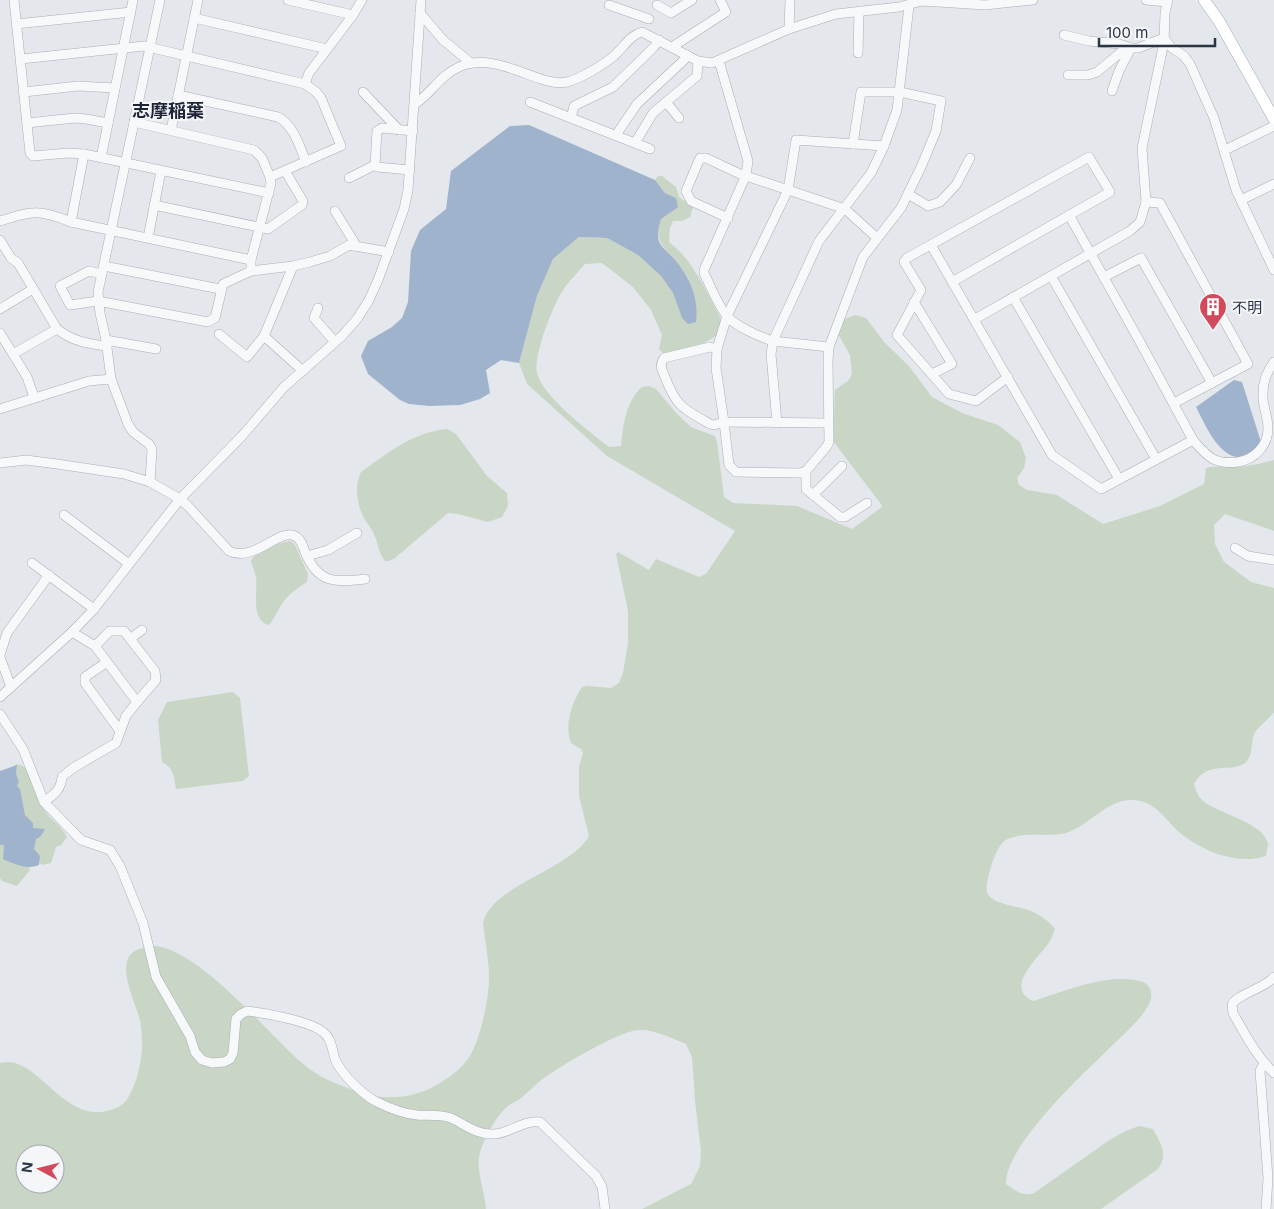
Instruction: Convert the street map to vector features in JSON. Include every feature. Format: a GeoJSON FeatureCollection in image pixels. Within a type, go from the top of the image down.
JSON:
{"type":"FeatureCollection","features":[{"type":"Feature","properties":{"kind":"main road"},"geometry":{"type":"LineString","coordinates":[[1204,0],[1274,119]]}},
{"type":"Feature","properties":{"kind":"street"},"geometry":{"type":"LineString","coordinates":[[14,0],[30,153],[33,156],[68,153],[84,154],[269,193]]}},
{"type":"Feature","properties":{"kind":"street"},"geometry":{"type":"LineString","coordinates":[[101,158],[133,0]]}},
{"type":"Feature","properties":{"kind":"street"},"geometry":{"type":"LineString","coordinates":[[150,482],[152,449],[149,444],[133,432],[128,424],[111,379],[98,300],[160,0]]}},
{"type":"Feature","properties":{"kind":"street"},"geometry":{"type":"LineString","coordinates":[[171,130],[198,0]]}},
{"type":"Feature","properties":{"kind":"street"},"geometry":{"type":"LineString","coordinates":[[288,0],[353,15]]}},
{"type":"Feature","properties":{"kind":"street"},"geometry":{"type":"LineString","coordinates":[[305,84],[309,73],[353,15],[362,0]]}},
{"type":"Feature","properties":{"kind":"street"},"geometry":{"type":"LineString","coordinates":[[0,697],[72,632],[94,609],[180,499],[242,436],[284,387],[335,342],[357,319],[369,300],[404,209],[410,170],[421,0]]}},
{"type":"Feature","properties":{"kind":"street"},"geometry":{"type":"LineString","coordinates":[[642,32],[658,2],[671,13],[692,0]]}},
{"type":"Feature","properties":{"kind":"street"},"geometry":{"type":"LineString","coordinates":[[672,47],[726,12],[720,0]]}},
{"type":"Feature","properties":{"kind":"street"},"geometry":{"type":"LineString","coordinates":[[789,29],[790,0]]}},
{"type":"Feature","properties":{"kind":"street"},"geometry":{"type":"LineString","coordinates":[[415,104],[423,99],[439,80],[448,73],[471,63],[490,63],[549,81],[564,83],[571,81],[606,61],[624,47],[633,34],[642,32],[698,61],[712,63],[789,29],[836,14],[909,6],[922,1],[1030,0]]}},
{"type":"Feature","properties":{"kind":"street"},"geometry":{"type":"LineString","coordinates":[[974,319],[1130,232],[1140,222],[1146,202],[1142,148],[1164,38],[1167,1],[1146,0]]}},
{"type":"Feature","properties":{"kind":"street"},"geometry":{"type":"LineString","coordinates":[[609,5],[649,19]]}},
{"type":"Feature","properties":{"kind":"street"},"geometry":{"type":"LineString","coordinates":[[777,423],[771,354],[772,341],[819,241],[871,174],[884,146],[897,110],[909,6]]}},
{"type":"Feature","properties":{"kind":"street"},"geometry":{"type":"LineString","coordinates":[[858,53],[859,11]]}},
{"type":"Feature","properties":{"kind":"street"},"geometry":{"type":"LineString","coordinates":[[16,24],[131,12]]}},
{"type":"Feature","properties":{"kind":"street"},"geometry":{"type":"LineString","coordinates":[[420,13],[444,40],[471,63]]}},
{"type":"Feature","properties":{"kind":"street"},"geometry":{"type":"LineString","coordinates":[[194,18],[327,49]]}},
{"type":"Feature","properties":{"kind":"street"},"geometry":{"type":"LineString","coordinates":[[1064,35],[1089,41],[1119,44],[1131,48],[1138,48],[1164,38]]}},
{"type":"Feature","properties":{"kind":"street"},"geometry":{"type":"LineString","coordinates":[[1164,38],[1190,64],[1214,118],[1236,190],[1274,270]]}},
{"type":"Feature","properties":{"kind":"street"},"geometry":{"type":"LineString","coordinates":[[571,118],[574,106],[614,86],[659,40]]}},
{"type":"Feature","properties":{"kind":"street"},"geometry":{"type":"LineString","coordinates":[[20,58],[144,46],[305,84],[321,98],[341,146],[270,177]]}},
{"type":"Feature","properties":{"kind":"street"},"geometry":{"type":"LineString","coordinates":[[1068,75],[1088,76],[1120,53],[1131,48]]}},
{"type":"Feature","properties":{"kind":"street"},"geometry":{"type":"LineString","coordinates":[[1112,91],[1119,71],[1131,48]]}},
{"type":"Feature","properties":{"kind":"street"},"geometry":{"type":"LineString","coordinates":[[616,135],[637,104],[687,55]]}},
{"type":"Feature","properties":{"kind":"street"},"geometry":{"type":"LineString","coordinates":[[634,142],[653,113],[697,76],[698,61]]}},
{"type":"Feature","properties":{"kind":"street"},"geometry":{"type":"LineString","coordinates":[[719,61],[747,155],[746,175],[704,270],[708,282],[727,316],[733,322],[772,341],[829,347]]}},
{"type":"Feature","properties":{"kind":"street"},"geometry":{"type":"LineString","coordinates":[[24,92],[78,86],[115,88]]}},
{"type":"Feature","properties":{"kind":"street"},"geometry":{"type":"LineString","coordinates":[[363,92],[399,130]]}},
{"type":"Feature","properties":{"kind":"street"},"geometry":{"type":"LineString","coordinates":[[854,144],[861,92],[900,92],[941,101],[936,131],[908,194],[901,208],[863,257],[829,347],[828,446],[806,471],[801,473],[736,472],[729,465],[716,363],[717,348],[727,316],[788,190],[796,140],[854,144],[884,146]]}},
{"type":"Feature","properties":{"kind":"street"},"geometry":{"type":"LineString","coordinates":[[178,94],[278,117],[286,121],[306,162]]}},
{"type":"Feature","properties":{"kind":"street"},"geometry":{"type":"LineString","coordinates":[[530,102],[650,149]]}},
{"type":"Feature","properties":{"kind":"street"},"geometry":{"type":"LineString","coordinates":[[666,102],[679,118]]}},
{"type":"Feature","properties":{"kind":"street"},"geometry":{"type":"LineString","coordinates":[[27,123],[86,118],[108,124]]}},
{"type":"Feature","properties":{"kind":"street"},"geometry":{"type":"LineString","coordinates":[[134,122],[254,150],[262,158],[271,183],[251,260],[251,271]]}},
{"type":"Feature","properties":{"kind":"street"},"geometry":{"type":"LineString","coordinates":[[1225,150],[1274,126]]}},
{"type":"Feature","properties":{"kind":"street"},"geometry":{"type":"LineString","coordinates":[[375,165],[377,131],[382,128],[413,131]]}},
{"type":"Feature","properties":{"kind":"street"},"geometry":{"type":"LineString","coordinates":[[71,222],[84,154]]}},
{"type":"Feature","properties":{"kind":"street"},"geometry":{"type":"LineString","coordinates":[[952,282],[1110,192],[1089,157],[907,258],[904,262],[921,290],[897,335],[949,394],[976,401],[1008,377]]}},
{"type":"Feature","properties":{"kind":"street"},"geometry":{"type":"LineString","coordinates":[[728,218],[691,201],[686,191],[700,158],[706,158],[746,175],[845,209],[877,238]]}},
{"type":"Feature","properties":{"kind":"street"},"geometry":{"type":"LineString","coordinates":[[908,194],[928,206],[940,202],[956,185],[970,158]]}},
{"type":"Feature","properties":{"kind":"street"},"geometry":{"type":"LineString","coordinates":[[375,165],[377,167],[410,170]]}},
{"type":"Feature","properties":{"kind":"street"},"geometry":{"type":"LineString","coordinates":[[349,178],[375,165]]}},
{"type":"Feature","properties":{"kind":"street"},"geometry":{"type":"LineString","coordinates":[[148,238],[161,171]]}},
{"type":"Feature","properties":{"kind":"street"},"geometry":{"type":"LineString","coordinates":[[154,205],[268,229],[302,205],[303,201],[285,171]]}},
{"type":"Feature","properties":{"kind":"street"},"geometry":{"type":"LineString","coordinates":[[1241,200],[1274,184]]}},
{"type":"Feature","properties":{"kind":"street"},"geometry":{"type":"LineString","coordinates":[[1146,202],[1160,203],[1248,364],[1174,404]]}},
{"type":"Feature","properties":{"kind":"street"},"geometry":{"type":"LineString","coordinates":[[335,211],[354,242],[354,246]]}},
{"type":"Feature","properties":{"kind":"street"},"geometry":{"type":"LineString","coordinates":[[0,222],[26,213],[44,212],[71,222],[251,260]]}},
{"type":"Feature","properties":{"kind":"street"},"geometry":{"type":"LineString","coordinates":[[1069,215],[1193,440],[1205,454],[1221,464],[1240,462],[1253,458],[1264,445],[1268,429],[1262,394],[1267,370],[1274,362]]}},
{"type":"Feature","properties":{"kind":"street"},"geometry":{"type":"LineString","coordinates":[[0,240],[11,258],[18,263],[57,329],[64,335],[80,342],[156,349]]}},
{"type":"Feature","properties":{"kind":"street"},"geometry":{"type":"LineString","coordinates":[[220,289],[103,270],[89,271],[60,286],[70,305],[98,300],[208,322],[214,318],[220,289],[226,281],[251,271],[293,266],[330,256],[349,245],[388,252]]}},
{"type":"Feature","properties":{"kind":"street"},"geometry":{"type":"LineString","coordinates":[[931,245],[1052,454],[1101,489],[1193,440]]}},
{"type":"Feature","properties":{"kind":"street"},"geometry":{"type":"LineString","coordinates":[[1104,277],[1141,258],[1212,383]]}},
{"type":"Feature","properties":{"kind":"street"},"geometry":{"type":"LineString","coordinates":[[219,334],[247,358],[264,336],[293,266]]}},
{"type":"Feature","properties":{"kind":"street"},"geometry":{"type":"LineString","coordinates":[[1051,276],[1156,460]]}},
{"type":"Feature","properties":{"kind":"street"},"geometry":{"type":"LineString","coordinates":[[0,309],[33,289]]}},
{"type":"Feature","properties":{"kind":"street"},"geometry":{"type":"LineString","coordinates":[[1014,297],[1119,479]]}},
{"type":"Feature","properties":{"kind":"street"},"geometry":{"type":"LineString","coordinates":[[914,302],[952,364],[932,374]]}},
{"type":"Feature","properties":{"kind":"street"},"geometry":{"type":"LineString","coordinates":[[318,308],[314,318],[335,342]]}},
{"type":"Feature","properties":{"kind":"street"},"geometry":{"type":"LineString","coordinates":[[13,354],[57,329]]}},
{"type":"Feature","properties":{"kind":"street"},"geometry":{"type":"LineString","coordinates":[[0,332],[27,377],[34,397]]}},
{"type":"Feature","properties":{"kind":"street"},"geometry":{"type":"LineString","coordinates":[[264,336],[303,371]]}},
{"type":"Feature","properties":{"kind":"street"},"geometry":{"type":"LineString","coordinates":[[717,348],[710,347],[664,358],[661,367],[671,394],[686,411],[714,425],[724,422],[828,423]]}},
{"type":"Feature","properties":{"kind":"street"},"geometry":{"type":"LineString","coordinates":[[0,409],[89,381],[111,379]]}},
{"type":"Feature","properties":{"kind":"street"},"geometry":{"type":"LineString","coordinates":[[0,463],[26,460],[124,474],[150,482],[180,499],[229,551],[236,554],[256,550],[286,535],[295,536],[302,543],[310,564],[317,572],[332,580],[342,582],[365,579]]}},
{"type":"Feature","properties":{"kind":"street"},"geometry":{"type":"LineString","coordinates":[[813,495],[842,466]]}},
{"type":"Feature","properties":{"kind":"street"},"geometry":{"type":"LineString","coordinates":[[806,471],[806,489],[840,517],[867,503]]}},
{"type":"Feature","properties":{"kind":"street"},"geometry":{"type":"LineString","coordinates":[[64,515],[129,564]]}},
{"type":"Feature","properties":{"kind":"street"},"geometry":{"type":"LineString","coordinates":[[307,556],[328,550],[357,533]]}},
{"type":"Feature","properties":{"kind":"street"},"geometry":{"type":"LineString","coordinates":[[1235,548],[1248,556],[1274,560]]}},
{"type":"Feature","properties":{"kind":"street"},"geometry":{"type":"LineString","coordinates":[[32,563],[94,609]]}},
{"type":"Feature","properties":{"kind":"street"},"geometry":{"type":"LineString","coordinates":[[11,687],[0,656],[7,633],[49,575]]}},
{"type":"Feature","properties":{"kind":"street"},"geometry":{"type":"LineString","coordinates":[[130,639],[142,630]]}},
{"type":"Feature","properties":{"kind":"street"},"geometry":{"type":"LineString","coordinates":[[44,802],[57,792],[61,785],[62,777],[73,768],[116,743],[126,716],[156,680],[155,671],[124,631],[110,631],[95,646]]}},
{"type":"Feature","properties":{"kind":"street"},"geometry":{"type":"LineString","coordinates":[[72,632],[95,646],[137,702]]}},
{"type":"Feature","properties":{"kind":"street"},"geometry":{"type":"LineString","coordinates":[[107,662],[85,677],[84,683],[120,731]]}},
{"type":"Feature","properties":{"kind":"street"},"geometry":{"type":"LineString","coordinates":[[0,714],[23,749],[44,802],[81,840],[110,850],[120,866],[143,923],[156,977],[190,1036],[195,1052],[202,1060],[212,1064],[224,1062],[230,1058],[233,1053],[236,1019],[247,1011],[292,1020],[315,1027],[324,1032],[329,1039],[341,1070],[358,1088],[375,1101],[415,1115],[440,1115],[486,1134],[496,1134],[527,1123],[540,1122],[596,1176],[602,1186],[606,1209]]}},
{"type":"Feature","properties":{"kind":"street"},"geometry":{"type":"LineString","coordinates":[[1274,977],[1265,985],[1236,1000],[1232,1006],[1233,1013],[1264,1063],[1274,1073]]}},
{"type":"Feature","properties":{"kind":"street"},"geometry":{"type":"LineString","coordinates":[[1264,1063],[1260,1071],[1268,1178],[1266,1209]]}},
{"type":"Feature","properties":{"kind":"green space"},"geometry":{"type":"Polygon","coordinates":[[[658,176],[662,176],[676,187],[679,197],[693,207],[690,217],[682,221],[673,221],[670,228],[669,242],[685,258],[704,286],[720,317],[722,324],[719,334],[704,343],[665,355],[659,349],[662,335],[651,310],[633,287],[602,263],[585,264],[565,287],[555,304],[541,342],[537,373],[548,393],[557,403],[609,447],[621,446],[624,422],[632,399],[642,387],[649,386],[656,389],[676,413],[691,427],[715,436],[724,497],[733,503],[797,506],[852,529],[882,507],[833,441],[835,390],[849,380],[852,374],[850,355],[838,334],[838,329],[845,319],[855,315],[866,318],[885,343],[909,366],[932,397],[962,413],[998,425],[1020,442],[1026,458],[1024,468],[1017,478],[1019,485],[1027,490],[1057,495],[1103,524],[1160,506],[1204,484],[1206,468],[1247,466],[1274,460],[1274,531],[1225,514],[1214,525],[1215,544],[1224,562],[1251,582],[1274,588],[1274,712],[1255,732],[1250,755],[1246,762],[1235,767],[1213,769],[1199,776],[1194,784],[1197,793],[1203,801],[1259,830],[1268,844],[1266,856],[1245,859],[1224,856],[1213,852],[1184,836],[1150,805],[1132,800],[1122,801],[1103,810],[1076,829],[1066,833],[1024,835],[1009,838],[1003,842],[997,852],[991,866],[987,887],[987,892],[994,900],[1026,909],[1041,916],[1055,929],[1049,942],[1031,965],[1022,981],[1022,989],[1025,995],[1033,1001],[1086,984],[1118,979],[1141,981],[1149,987],[1151,992],[1150,1003],[1139,1019],[1072,1085],[1034,1127],[1019,1148],[1009,1167],[1006,1184],[1022,1193],[1034,1193],[1111,1139],[1139,1126],[1153,1129],[1161,1144],[1163,1159],[1158,1169],[1101,1209],[642,1209],[691,1184],[700,1166],[701,1151],[692,1057],[686,1044],[656,1032],[638,1030],[603,1043],[573,1059],[540,1081],[523,1097],[510,1104],[503,1111],[487,1135],[479,1159],[479,1173],[486,1209],[0,1209],[0,1063],[13,1063],[26,1068],[76,1107],[91,1112],[107,1111],[123,1104],[135,1082],[142,1049],[139,1017],[129,988],[126,967],[128,958],[133,952],[143,948],[154,946],[173,951],[192,962],[232,995],[287,1050],[308,1068],[328,1080],[358,1092],[380,1097],[415,1094],[449,1077],[461,1068],[468,1059],[480,1031],[489,987],[488,957],[483,923],[489,910],[515,888],[565,859],[579,848],[589,836],[579,796],[579,767],[583,753],[581,749],[571,743],[568,728],[572,707],[582,687],[611,688],[619,683],[623,673],[628,643],[628,611],[616,554],[618,552],[649,570],[656,559],[699,577],[706,574],[735,531],[607,456],[527,384],[519,363],[537,296],[553,259],[579,237],[607,238],[638,255],[661,276],[673,293],[682,318],[689,279],[661,243],[658,235],[661,218],[676,198],[665,193],[655,180],[658,176]]]}},
{"type":"Feature","properties":{"kind":"green space"},"geometry":{"type":"Polygon","coordinates":[[[447,429],[456,434],[487,476],[507,493],[508,506],[502,517],[488,522],[448,513],[395,558],[385,561],[360,507],[357,489],[361,472],[401,444],[423,434],[447,429]]]}},
{"type":"Feature","properties":{"kind":"green space"},"geometry":{"type":"Polygon","coordinates":[[[291,541],[295,545],[308,574],[307,582],[287,597],[269,625],[259,618],[257,611],[256,577],[251,561],[263,550],[291,541]]]}},
{"type":"Feature","properties":{"kind":"green space"},"geometry":{"type":"Polygon","coordinates":[[[233,692],[240,698],[249,776],[243,781],[176,789],[171,770],[162,762],[158,720],[167,702],[233,692]]]}},
{"type":"Feature","properties":{"kind":"green space"},"geometry":{"type":"Polygon","coordinates":[[[16,764],[22,766],[30,774],[44,810],[67,837],[61,845],[56,847],[51,863],[42,865],[36,857],[30,828],[18,796],[14,778],[16,764]]]}},
{"type":"Feature","properties":{"kind":"green space"},"geometry":{"type":"Polygon","coordinates":[[[0,838],[27,863],[30,870],[17,886],[2,881],[0,878],[0,838]]]}},
{"type":"Feature","properties":{"kind":"water"},"geometry":{"type":"Polygon","coordinates":[[[529,125],[655,180],[665,193],[676,198],[678,207],[661,219],[658,239],[689,281],[695,297],[696,322],[688,324],[682,318],[673,293],[661,276],[638,255],[607,238],[579,237],[553,259],[537,296],[519,363],[501,360],[486,370],[490,393],[480,399],[460,405],[429,406],[409,404],[400,400],[368,374],[361,356],[368,341],[392,327],[402,318],[408,302],[411,251],[420,230],[446,209],[451,171],[510,126],[529,125]]]}},
{"type":"Feature","properties":{"kind":"water"},"geometry":{"type":"Polygon","coordinates":[[[1234,380],[1242,382],[1261,442],[1254,452],[1246,457],[1230,455],[1223,450],[1212,437],[1196,407],[1234,380]]]}},
{"type":"Feature","properties":{"kind":"water"},"geometry":{"type":"Polygon","coordinates":[[[17,765],[16,774],[19,782],[17,786],[20,789],[25,815],[33,823],[33,828],[45,829],[40,837],[36,839],[34,849],[40,856],[39,865],[30,867],[21,866],[3,859],[4,845],[0,845],[0,771],[17,765]]]}},
{"type":"Feature","properties":{"kind":"place","name":"不明"},"geometry":{"type":"Point","coordinates":[1213,331]}},
{"type":"Feature","properties":{"kind":"district","name":"志摩稲葉"},"geometry":{"type":"Point","coordinates":[168,110]}}]}
